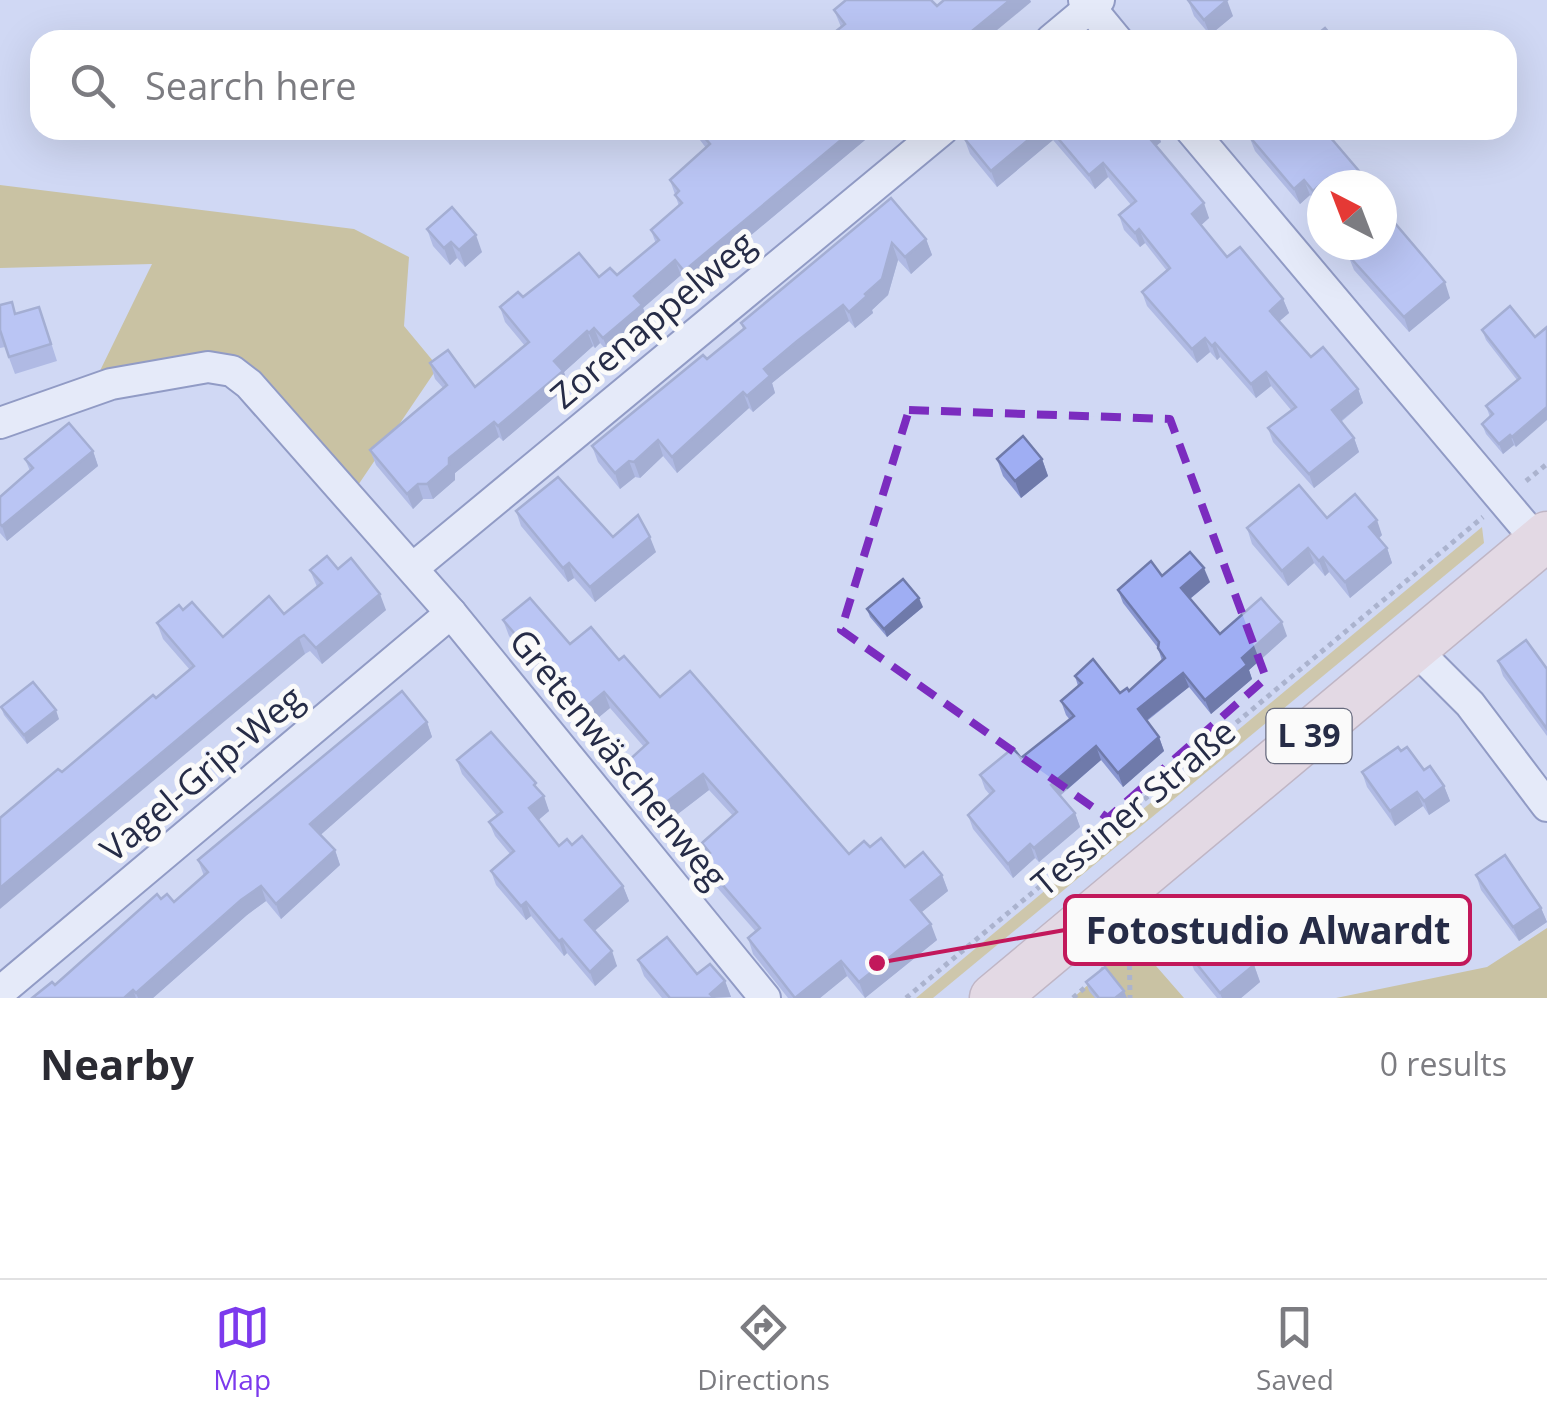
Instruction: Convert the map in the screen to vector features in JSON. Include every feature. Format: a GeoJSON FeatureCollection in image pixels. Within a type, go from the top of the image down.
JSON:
{"type":"FeatureCollection","features":[{"type":"Feature","properties":{"kind":"main road","name":"Tessiner Straße"},"geometry":{"type":"LineString","coordinates":[[994,998],[1543,540]]}},
{"type":"Feature","properties":{"kind":"street"},"geometry":{"type":"LineString","coordinates":[[1062,30],[1091,3],[1109,30]]}},
{"type":"Feature","properties":{"kind":"street","name":"Zorenappelweg"},"geometry":{"type":"LineString","coordinates":[[412,568],[930,140]]}},
{"type":"Feature","properties":{"kind":"street"},"geometry":{"type":"LineString","coordinates":[[1199,140],[1502,501],[1543,540]]}},
{"type":"Feature","properties":{"kind":"street","name":"Gretenwäschenweg"},"geometry":{"type":"LineString","coordinates":[[0,424],[111,384],[208,367],[232,371],[249,384],[452,613],[765,998]]}},
{"type":"Feature","properties":{"kind":"street","name":"Vagel-Grip-Weg"},"geometry":{"type":"LineString","coordinates":[[0,992],[452,613]]}},
{"type":"Feature","properties":{"kind":"street"},"geometry":{"type":"LineString","coordinates":[[1414,648],[1470,704],[1547,806]]}},
{"type":"Feature","properties":{"kind":"path","name":"Tessiner Straße"},"geometry":{"type":"LineString","coordinates":[[906,998],[1547,464]]}},
{"type":"Feature","properties":{"kind":"path"},"geometry":{"type":"LineString","coordinates":[[1072,998],[1097,977],[1128,935],[1130,998]]}},
{"type":"Feature","properties":{"kind":"highlighted area"},"geometry":{"type":"Polygon","coordinates":[[[909,410],[1170,419],[1266,678],[1108,818],[841,630],[909,410]]]}},
{"type":"Feature","properties":{"kind":"shaded area"},"geometry":{"type":"Polygon","coordinates":[[[0,185],[354,229],[409,257],[404,326],[438,367],[350,497],[232,371],[96,379],[152,264],[0,268],[0,185]]]}},
{"type":"Feature","properties":{"kind":"shaded area"},"geometry":{"type":"Polygon","coordinates":[[[1482,527],[1484,543],[933,998],[916,998],[1482,527]]]}},
{"type":"Feature","properties":{"kind":"shaded area"},"geometry":{"type":"Polygon","coordinates":[[[1547,928],[1547,998],[1336,998],[1487,967],[1547,928]]]}},
{"type":"Feature","properties":{"kind":"shaded area"},"geometry":{"type":"Polygon","coordinates":[[[1129,935],[1184,998],[1073,998],[1097,977],[1129,935]]]}},
{"type":"Feature","properties":{"kind":"building"},"geometry":{"type":"Polygon","coordinates":[[[846,0],[931,0],[937,6],[944,0],[1010,0],[973,30],[838,30],[845,24],[834,10],[846,0]]]}},
{"type":"Feature","properties":{"kind":"building"},"geometry":{"type":"Polygon","coordinates":[[[1188,0],[1227,0],[1204,20],[1188,0]]]}},
{"type":"Feature","properties":{"kind":"building"},"geometry":{"type":"Polygon","coordinates":[[[707,140],[841,140],[684,271],[675,260],[634,296],[642,305],[603,338],[594,328],[587,331],[554,361],[563,371],[498,426],[494,422],[449,458],[449,465],[427,484],[418,484],[407,494],[370,450],[447,385],[430,363],[448,350],[475,387],[529,342],[500,307],[518,292],[523,297],[579,253],[599,277],[610,268],[617,275],[659,240],[651,230],[682,203],[670,180],[710,144],[707,140]]]}},
{"type":"Feature","properties":{"kind":"building"},"geometry":{"type":"Polygon","coordinates":[[[966,140],[1028,140],[991,171],[966,140]]]}},
{"type":"Feature","properties":{"kind":"building"},"geometry":{"type":"Polygon","coordinates":[[[1059,140],[1151,140],[1204,203],[1192,214],[1227,257],[1240,247],[1283,299],[1270,311],[1311,357],[1323,347],[1358,389],[1332,410],[1354,438],[1309,474],[1268,428],[1296,407],[1266,372],[1251,384],[1215,343],[1212,346],[1205,338],[1192,349],[1142,292],[1170,268],[1139,229],[1135,233],[1119,215],[1136,201],[1103,163],[1089,175],[1059,140]]]}},
{"type":"Feature","properties":{"kind":"building"},"geometry":{"type":"Polygon","coordinates":[[[1252,140],[1333,140],[1358,170],[1307,170],[1307,184],[1304,180],[1294,189],[1252,140]]]}},
{"type":"Feature","properties":{"kind":"building"},"geometry":{"type":"Polygon","coordinates":[[[891,198],[926,239],[905,257],[892,243],[882,279],[867,296],[849,312],[843,305],[796,342],[764,369],[770,376],[747,396],[743,392],[672,457],[658,440],[615,473],[592,446],[703,355],[707,359],[745,328],[741,323],[891,198]]]}},
{"type":"Feature","properties":{"kind":"building"},"geometry":{"type":"Polygon","coordinates":[[[452,207],[476,235],[459,250],[451,242],[444,248],[427,229],[452,207]]]}},
{"type":"Feature","properties":{"kind":"building"},"geometry":{"type":"Polygon","coordinates":[[[1397,226],[1445,282],[1404,317],[1353,260],[1397,260],[1397,226]]]}},
{"type":"Feature","properties":{"kind":"building"},"geometry":{"type":"Polygon","coordinates":[[[12,302],[15,314],[39,307],[51,344],[9,357],[0,330],[0,305],[12,302]]]}},
{"type":"Feature","properties":{"kind":"building"},"geometry":{"type":"Polygon","coordinates":[[[1510,306],[1535,337],[1547,327],[1547,407],[1499,444],[1482,424],[1493,414],[1486,406],[1520,378],[1482,330],[1510,306]]]}},
{"type":"Feature","properties":{"kind":"building"},"geometry":{"type":"Polygon","coordinates":[[[69,423],[93,451],[2,526],[0,497],[33,468],[25,459],[69,423]]]}},
{"type":"Feature","properties":{"kind":"building"},"geometry":{"type":"Polygon","coordinates":[[[1023,436],[1042,459],[1015,481],[997,459],[1023,436]]]}},
{"type":"Feature","properties":{"kind":"building"},"geometry":{"type":"Polygon","coordinates":[[[558,477],[613,537],[638,515],[650,537],[590,587],[569,563],[563,568],[516,511],[558,477]]]}},
{"type":"Feature","properties":{"kind":"building"},"geometry":{"type":"Polygon","coordinates":[[[1299,485],[1327,518],[1355,494],[1377,520],[1369,527],[1387,548],[1345,582],[1323,557],[1319,561],[1308,548],[1282,571],[1247,528],[1299,485]]]}},
{"type":"Feature","properties":{"kind":"building"},"geometry":{"type":"Polygon","coordinates":[[[1190,552],[1204,568],[1181,588],[1220,634],[1261,598],[1282,622],[1242,658],[1247,665],[1205,700],[1183,673],[1138,709],[1159,737],[1118,773],[1096,746],[1051,785],[1075,813],[1034,848],[1030,844],[1008,864],[968,815],[994,791],[980,775],[1013,748],[1021,758],[1074,716],[1061,701],[1082,683],[1075,676],[1093,659],[1120,693],[1127,688],[1129,691],[1165,658],[1158,648],[1159,642],[1118,590],[1151,561],[1162,576],[1190,552]]]}},
{"type":"Feature","properties":{"kind":"building"},"geometry":{"type":"Polygon","coordinates":[[[327,556],[338,569],[351,558],[380,594],[316,648],[304,635],[299,638],[0,888],[0,818],[194,666],[157,623],[179,605],[183,610],[192,602],[223,637],[269,596],[284,614],[322,583],[310,570],[327,556]]]}},
{"type":"Feature","properties":{"kind":"building"},"geometry":{"type":"Polygon","coordinates":[[[903,579],[919,598],[884,629],[867,609],[903,579]]]}},
{"type":"Feature","properties":{"kind":"building"},"geometry":{"type":"Polygon","coordinates":[[[530,598],[570,644],[591,627],[619,660],[624,656],[660,697],[690,671],[849,854],[864,841],[870,847],[881,838],[905,867],[923,852],[942,875],[911,900],[931,924],[859,982],[841,961],[795,998],[748,938],[760,928],[701,860],[710,853],[702,843],[737,812],[703,774],[664,804],[627,762],[648,743],[604,692],[581,711],[503,620],[530,598]]]}},
{"type":"Feature","properties":{"kind":"building"},"geometry":{"type":"Polygon","coordinates":[[[1526,640],[1547,669],[1547,729],[1498,661],[1526,640]]]}},
{"type":"Feature","properties":{"kind":"building"},"geometry":{"type":"Polygon","coordinates":[[[33,682],[56,710],[24,735],[1,707],[33,682]]]}},
{"type":"Feature","properties":{"kind":"building"},"geometry":{"type":"Polygon","coordinates":[[[402,691],[427,722],[310,824],[335,850],[276,904],[261,886],[136,993],[133,990],[124,998],[32,998],[52,982],[55,985],[157,894],[161,899],[167,894],[174,902],[208,872],[198,860],[402,691]]]}},
{"type":"Feature","properties":{"kind":"building"},"geometry":{"type":"Polygon","coordinates":[[[491,732],[544,796],[529,808],[559,846],[567,839],[572,845],[582,836],[623,886],[585,920],[612,951],[590,972],[526,902],[521,906],[491,871],[514,851],[489,822],[502,812],[457,760],[491,732]]]}},
{"type":"Feature","properties":{"kind":"building"},"geometry":{"type":"Polygon","coordinates":[[[1398,747],[1401,751],[1407,747],[1424,770],[1430,766],[1444,786],[1424,801],[1417,792],[1390,811],[1362,772],[1398,747]]]}},
{"type":"Feature","properties":{"kind":"building"},"geometry":{"type":"Polygon","coordinates":[[[1505,855],[1541,908],[1513,927],[1476,875],[1505,855]]]}},
{"type":"Feature","properties":{"kind":"building"},"geometry":{"type":"Polygon","coordinates":[[[1222,925],[1254,965],[1220,993],[1188,953],[1222,925]]]}},
{"type":"Feature","properties":{"kind":"building"},"geometry":{"type":"Polygon","coordinates":[[[667,937],[697,974],[710,964],[725,981],[710,994],[714,998],[670,998],[638,960],[667,937]]]}},
{"type":"Feature","properties":{"kind":"building"},"geometry":{"type":"Polygon","coordinates":[[[1105,967],[1124,991],[1115,998],[1099,998],[1086,982],[1105,967]]]}},
{"type":"Feature","properties":{"kind":"place","name":"Fotostudio Alwardt"},"geometry":{"type":"Point","coordinates":[877,963]}}]}
